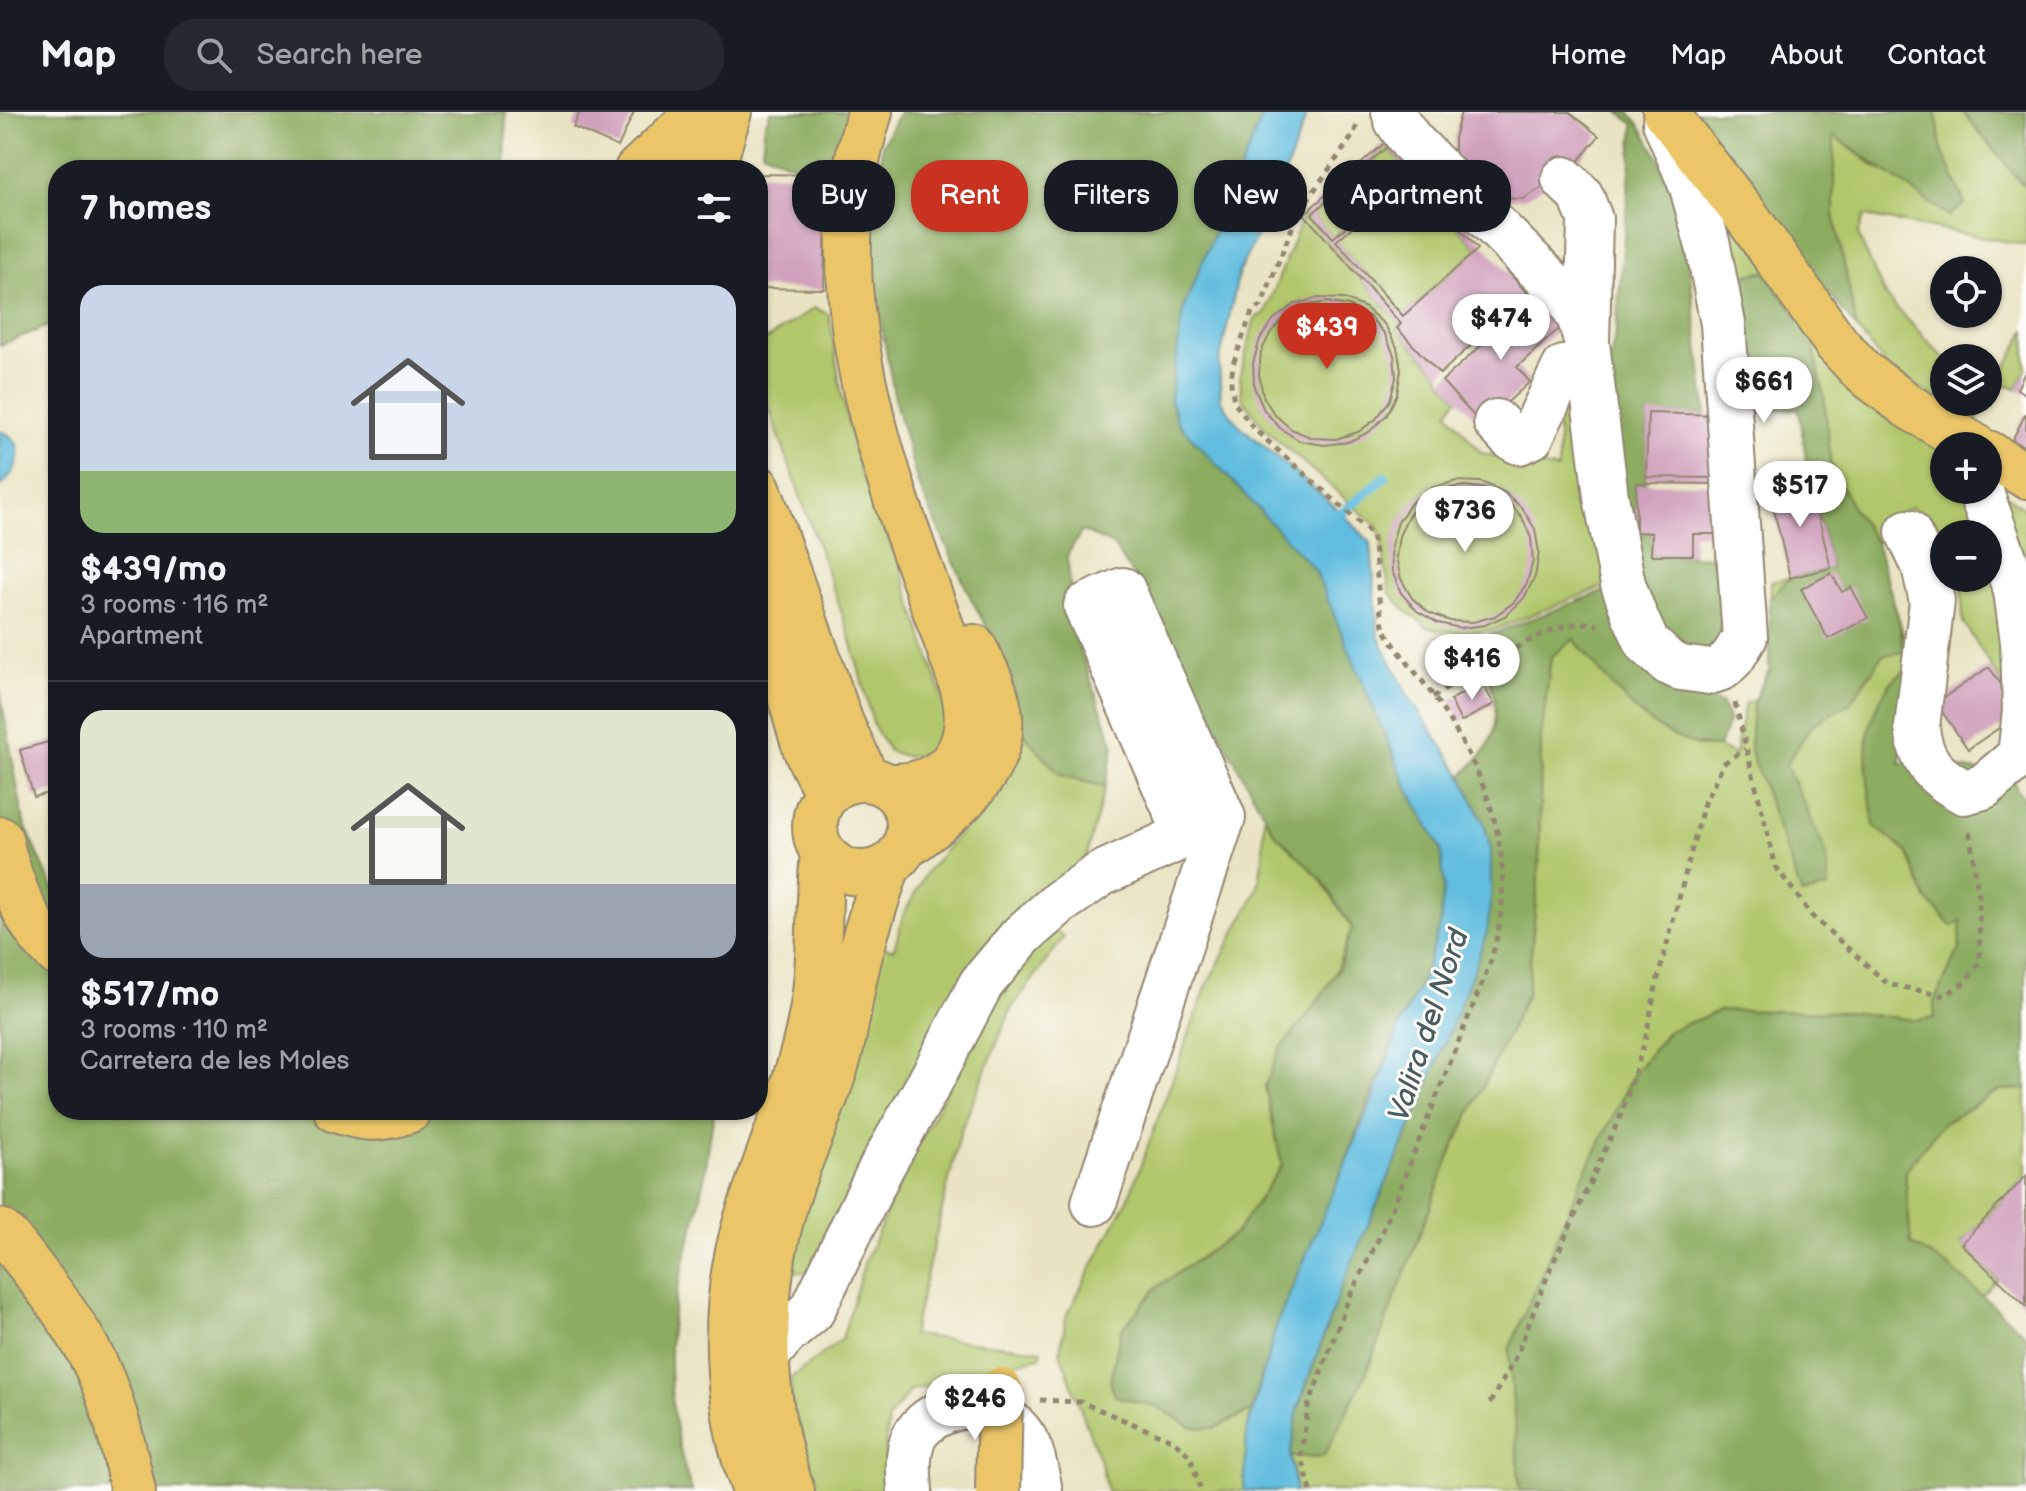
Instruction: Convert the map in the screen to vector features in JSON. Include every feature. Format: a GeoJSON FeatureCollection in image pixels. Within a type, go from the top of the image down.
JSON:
{"type":"FeatureCollection","features":[{"type":"Feature","properties":{"kind":"main road"},"geometry":{"type":"LineString","coordinates":[[715,160],[729,112]]}},
{"type":"Feature","properties":{"kind":"main road"},"geometry":{"type":"LineString","coordinates":[[870,112],[850,198],[848,253],[861,372],[886,465],[960,679],[968,714],[967,733],[962,747],[939,774],[908,787],[861,787],[818,808],[816,839],[823,853],[834,864],[861,874],[897,857],[934,827],[972,789],[991,762],[999,738],[1001,718],[988,673],[886,465]]}},
{"type":"Feature","properties":{"kind":"main road"},"geometry":{"type":"LineString","coordinates":[[1663,112],[1745,214],[1837,344],[1863,372],[1947,432]]}},
{"type":"Feature","properties":{"kind":"main road"},"geometry":{"type":"LineString","coordinates":[[647,160],[686,119]]}},
{"type":"Feature","properties":{"kind":"main road"},"geometry":{"type":"LineString","coordinates":[[675,160],[686,119]]}},
{"type":"Feature","properties":{"kind":"main road"},"geometry":{"type":"LineString","coordinates":[[2002,461],[2026,476]]}},
{"type":"Feature","properties":{"kind":"main road"},"geometry":{"type":"LineString","coordinates":[[768,516],[861,787]]}},
{"type":"Feature","properties":{"kind":"main road"},"geometry":{"type":"LineString","coordinates":[[768,619],[805,748],[821,775],[896,793],[908,813],[909,836],[872,909],[855,973],[837,1065],[779,1227],[768,1287],[773,1428],[792,1491]]}},
{"type":"Feature","properties":{"kind":"main road"},"geometry":{"type":"LineString","coordinates":[[805,748],[800,794],[804,849],[818,897]]}},
{"type":"Feature","properties":{"kind":"main road"},"geometry":{"type":"LineString","coordinates":[[0,839],[23,906],[48,942]]}},
{"type":"Feature","properties":{"kind":"main road"},"geometry":{"type":"LineString","coordinates":[[755,1491],[741,1445],[733,1395],[732,1293],[746,1222],[788,1100],[812,1016],[820,934],[818,897],[823,853]]}},
{"type":"Feature","properties":{"kind":"main road"},"geometry":{"type":"LineString","coordinates":[[0,1231],[60,1305],[89,1352],[119,1427],[133,1491]]}},
{"type":"Feature","properties":{"kind":"main road"},"geometry":{"type":"LineString","coordinates":[[998,1491],[1018,1395]]}},
{"type":"Feature","properties":{"kind":"street"},"geometry":{"type":"LineString","coordinates":[[1394,112],[1411,141],[1570,301],[1580,319],[1589,361],[1606,497],[1623,584],[1647,643],[1669,663],[1710,672],[1728,663],[1745,637],[1723,324],[1708,246],[1692,187],[1663,112]]}},
{"type":"Feature","properties":{"kind":"street"},"geometry":{"type":"LineString","coordinates":[[1496,422],[1519,442],[1531,437],[1564,368],[1577,365],[1586,369],[1589,361],[1590,219],[1581,196],[1564,179]]}},
{"type":"Feature","properties":{"kind":"street"},"geometry":{"type":"LineString","coordinates":[[1908,532],[1924,566],[1932,601],[1917,727],[1919,747],[1929,766],[1945,782],[1964,792],[1983,787],[2020,756],[2025,711],[2023,642],[2016,591],[1985,504]]}},
{"type":"Feature","properties":{"kind":"street"},"geometry":{"type":"LineString","coordinates":[[741,1445],[752,1398],[768,1354],[812,1311],[882,1166],[981,984],[1022,935],[1060,902],[1101,874],[1205,826],[1094,1203]]}},
{"type":"Feature","properties":{"kind":"street"},"geometry":{"type":"LineString","coordinates":[[746,1222],[768,1287],[783,1315],[799,1321]]}},
{"type":"Feature","properties":{"kind":"street"},"geometry":{"type":"LineString","coordinates":[[910,1491],[908,1465],[913,1440],[923,1423],[941,1413],[968,1407],[989,1409],[1017,1428],[1032,1453],[1040,1491]]}},
{"type":"Feature","properties":{"kind":"path"},"geometry":{"type":"LineString","coordinates":[[1311,1491],[1301,1455],[1308,1407],[1348,1300],[1385,1226],[1490,963],[1500,932],[1503,893],[1501,846],[1492,806],[1477,769],[1433,697],[1384,628],[1372,534],[1254,429],[1234,402],[1231,383],[1233,364],[1252,312],[1261,306],[1298,213],[1352,137],[1362,113]]}},
{"type":"Feature","properties":{"kind":"path"},"geometry":{"type":"LineString","coordinates":[[1433,697],[1529,640],[1565,624],[1590,621],[1609,632]]}},
{"type":"Feature","properties":{"kind":"path"},"geometry":{"type":"LineString","coordinates":[[1728,663],[1745,749],[1776,867],[1812,916],[1888,984],[1945,996],[1965,982],[1980,962],[1979,899],[1964,792]]}},
{"type":"Feature","properties":{"kind":"path"},"geometry":{"type":"LineString","coordinates":[[1490,1403],[1517,1354],[1549,1272],[1621,1115],[1645,1041],[1657,982],[1704,803],[1724,763],[1745,749]]}},
{"type":"Feature","properties":{"kind":"path"},"geometry":{"type":"LineString","coordinates":[[1018,1395],[1081,1402],[1174,1441],[1190,1456],[1201,1491]]}},
{"type":"Feature","properties":{"kind":"green space"},"geometry":{"type":"Polygon","coordinates":[[[0,112],[506,112],[505,160],[48,160],[48,326],[0,345],[0,112]]]}},
{"type":"Feature","properties":{"kind":"green space"},"geometry":{"type":"Polygon","coordinates":[[[771,112],[851,112],[833,160],[792,160],[792,164],[762,151],[765,124],[771,112]]]}},
{"type":"Feature","properties":{"kind":"green space"},"geometry":{"type":"Polygon","coordinates":[[[899,112],[1264,112],[1245,160],[1194,160],[1194,232],[1215,232],[1185,307],[1170,399],[1178,423],[1315,569],[1406,784],[1441,849],[1444,887],[1440,926],[1422,981],[1401,1022],[1278,1321],[1251,1411],[1214,1428],[1191,1427],[1158,1407],[1115,1396],[1110,1381],[1121,1331],[1156,1288],[1236,1233],[1282,1165],[1265,1086],[1280,1049],[1310,1012],[1339,968],[1352,928],[1322,880],[1273,831],[1135,578],[1113,545],[1082,531],[1067,555],[1076,638],[1114,746],[1105,787],[1060,775],[1019,728],[1010,673],[918,484],[896,405],[871,268],[874,232],[895,232],[895,160],[881,160],[882,146],[899,112]]]}},
{"type":"Feature","properties":{"kind":"green space"},"geometry":{"type":"Polygon","coordinates":[[[1619,112],[1629,112],[1642,128],[1669,177],[1690,273],[1706,414],[1648,414],[1646,483],[1636,483],[1636,532],[1652,533],[1652,555],[1717,557],[1722,640],[1713,657],[1669,649],[1636,579],[1605,383],[1616,331],[1634,125],[1619,112]]]}},
{"type":"Feature","properties":{"kind":"green space"},"geometry":{"type":"Polygon","coordinates":[[[1697,112],[1936,112],[1941,148],[1965,204],[1949,216],[1834,136],[1834,214],[1857,329],[1772,222],[1697,112]]]}},
{"type":"Feature","properties":{"kind":"green space"},"geometry":{"type":"Polygon","coordinates":[[[1936,112],[1963,112],[2026,185],[2026,245],[1865,216],[1858,234],[1885,296],[1931,344],[1930,394],[1886,366],[1857,329],[1834,214],[1834,136],[1877,168],[1965,204],[1941,148],[1936,112]]]}},
{"type":"Feature","properties":{"kind":"green space"},"geometry":{"type":"Polygon","coordinates":[[[1963,112],[2026,112],[2026,185],[2022,184],[1963,112]]]}},
{"type":"Feature","properties":{"kind":"green space"},"geometry":{"type":"Polygon","coordinates":[[[1387,147],[1399,160],[1372,160],[1387,147]]]}},
{"type":"Feature","properties":{"kind":"green space"},"geometry":{"type":"Polygon","coordinates":[[[1712,195],[1892,417],[1930,444],[1930,504],[1971,504],[1979,520],[1934,520],[1911,507],[1892,518],[1876,543],[1913,666],[1900,763],[1964,887],[1959,950],[1934,1002],[1934,1018],[1915,1020],[1721,1010],[1668,1031],[1633,1075],[1509,1350],[1520,1491],[1296,1491],[1290,1457],[1324,1456],[1451,1153],[1527,994],[1539,871],[1541,738],[1551,657],[1574,639],[1606,678],[1697,747],[1719,747],[1735,755],[1745,703],[1753,701],[1769,671],[1771,582],[1831,568],[1809,479],[1799,409],[1754,409],[1749,313],[1712,195]]]}},
{"type":"Feature","properties":{"kind":"green space"},"geometry":{"type":"Polygon","coordinates":[[[1323,204],[1323,227],[1312,214],[1323,204]]]}},
{"type":"Feature","properties":{"kind":"green space"},"geometry":{"type":"Polygon","coordinates":[[[1307,217],[1401,324],[1397,329],[1440,374],[1442,381],[1458,398],[1448,412],[1481,453],[1558,470],[1558,414],[1576,385],[1613,583],[1493,630],[1460,633],[1429,628],[1406,611],[1390,593],[1379,528],[1265,429],[1242,398],[1240,377],[1255,318],[1265,313],[1297,232],[1307,232],[1307,217]]]}},
{"type":"Feature","properties":{"kind":"green space"},"geometry":{"type":"Polygon","coordinates":[[[1346,232],[1463,232],[1478,249],[1403,316],[1336,241],[1346,232]]]}},
{"type":"Feature","properties":{"kind":"green space"},"geometry":{"type":"Polygon","coordinates":[[[1765,271],[1812,338],[1824,396],[1831,464],[1854,510],[1876,543],[1899,621],[1904,652],[1883,655],[1850,703],[1812,725],[1786,765],[1826,852],[1829,888],[1802,895],[1750,750],[1753,702],[1769,671],[1770,598],[1790,578],[1831,568],[1809,479],[1799,409],[1773,409],[1753,386],[1749,318],[1738,277],[1765,271]]]}},
{"type":"Feature","properties":{"kind":"green space"},"geometry":{"type":"Polygon","coordinates":[[[814,308],[829,314],[842,397],[859,469],[900,566],[949,717],[942,739],[927,753],[907,757],[889,751],[874,727],[850,636],[768,405],[768,338],[814,308]]]}},
{"type":"Feature","properties":{"kind":"green space"},"geometry":{"type":"Polygon","coordinates":[[[2026,329],[2026,370],[2017,389],[2002,383],[2002,376],[2026,329]]]}},
{"type":"Feature","properties":{"kind":"green space"},"geometry":{"type":"Polygon","coordinates":[[[1964,416],[1980,416],[1975,423],[1964,416]]]}},
{"type":"Feature","properties":{"kind":"green space"},"geometry":{"type":"Polygon","coordinates":[[[2002,492],[2026,510],[2026,624],[2002,534],[2002,520],[1998,520],[1994,504],[2002,504],[2002,492]]]}},
{"type":"Feature","properties":{"kind":"green space"},"geometry":{"type":"Polygon","coordinates":[[[1612,588],[1644,661],[1671,688],[1721,703],[1729,718],[1719,747],[1695,744],[1654,725],[1619,694],[1574,639],[1551,657],[1541,738],[1539,871],[1527,994],[1451,1153],[1365,1376],[1324,1456],[1290,1457],[1297,1412],[1339,1292],[1421,1103],[1491,850],[1484,824],[1462,776],[1485,751],[1495,722],[1494,698],[1480,648],[1485,637],[1612,588]]]}},
{"type":"Feature","properties":{"kind":"green space"},"geometry":{"type":"Polygon","coordinates":[[[1962,592],[1997,592],[2017,707],[1963,622],[1962,592]]]}},
{"type":"Feature","properties":{"kind":"green space"},"geometry":{"type":"Polygon","coordinates":[[[1913,666],[1900,763],[1918,762],[2012,776],[2017,790],[2026,801],[2026,1089],[2000,1090],[1942,1124],[1905,1171],[1911,1244],[1948,1266],[2026,1335],[2026,1491],[1520,1491],[1509,1350],[1579,1185],[1633,1075],[1669,1031],[1721,1010],[1849,1012],[1915,1020],[1934,1018],[1934,1002],[1959,950],[1961,921],[1952,926],[1926,899],[1907,852],[1874,826],[1866,763],[1868,733],[1879,702],[1893,681],[1913,666]]]}},
{"type":"Feature","properties":{"kind":"green space"},"geometry":{"type":"Polygon","coordinates":[[[0,691],[24,823],[48,877],[48,1120],[713,1120],[700,1201],[671,1328],[675,1420],[692,1491],[0,1491],[0,691]]]}},
{"type":"Feature","properties":{"kind":"green space"},"geometry":{"type":"Polygon","coordinates":[[[1019,728],[1060,775],[1105,787],[1086,857],[1025,914],[809,1272],[798,1272],[792,1268],[799,1228],[878,947],[894,949],[904,914],[927,871],[968,823],[1019,728]]]}},
{"type":"Feature","properties":{"kind":"green space"},"geometry":{"type":"Polygon","coordinates":[[[1264,814],[1273,831],[1318,876],[1352,928],[1334,975],[1265,1086],[1282,1165],[1236,1233],[1156,1288],[1116,1396],[1158,1407],[1192,1427],[1215,1428],[1251,1411],[1244,1491],[1107,1491],[1102,1467],[1060,1352],[1067,1314],[1129,1197],[1207,985],[1257,891],[1263,856],[1264,814]]]}},
{"type":"Feature","properties":{"kind":"green space"},"geometry":{"type":"Polygon","coordinates":[[[1051,927],[1064,937],[1011,1009],[961,1130],[912,1335],[1042,1350],[1040,1357],[911,1390],[888,1419],[885,1450],[890,1491],[814,1491],[792,1432],[791,1378],[842,1339],[865,1261],[912,1157],[1006,976],[1051,927]]]}},
{"type":"Feature","properties":{"kind":"green space"},"geometry":{"type":"Polygon","coordinates":[[[2026,1089],[2026,1176],[1961,1244],[1998,1280],[1982,1296],[1948,1266],[1911,1244],[1905,1171],[1942,1124],[2000,1090],[2026,1089]]]}},
{"type":"Feature","properties":{"kind":"water"},"geometry":{"type":"Polygon","coordinates":[[[1264,112],[1308,112],[1290,160],[1244,160],[1264,112]]]}},
{"type":"Feature","properties":{"kind":"water","name":"Valira del Nord"},"geometry":{"type":"Polygon","coordinates":[[[1215,232],[1258,232],[1239,272],[1219,363],[1221,401],[1239,425],[1341,512],[1371,543],[1378,636],[1406,692],[1462,776],[1484,824],[1491,850],[1487,932],[1421,1103],[1339,1292],[1298,1408],[1290,1457],[1296,1491],[1244,1491],[1247,1431],[1278,1321],[1374,1097],[1401,1022],[1422,981],[1440,926],[1444,887],[1441,849],[1406,784],[1315,570],[1178,423],[1170,399],[1184,307],[1215,232]]]}},
{"type":"Feature","properties":{"kind":"water"},"geometry":{"type":"Polygon","coordinates":[[[0,431],[15,442],[18,457],[12,473],[0,487],[0,431]]]}},
{"type":"Feature","properties":{"kind":"building"},"geometry":{"type":"Polygon","coordinates":[[[580,112],[634,112],[618,147],[573,127],[580,112]]]}},
{"type":"Feature","properties":{"kind":"building"},"geometry":{"type":"Polygon","coordinates":[[[1461,112],[1569,112],[1599,136],[1572,169],[1523,199],[1511,198],[1511,160],[1459,160],[1454,154],[1454,138],[1461,112]]]}},
{"type":"Feature","properties":{"kind":"building"},"geometry":{"type":"Polygon","coordinates":[[[1389,139],[1408,160],[1399,160],[1387,147],[1372,160],[1365,160],[1389,139]]]}},
{"type":"Feature","properties":{"kind":"building"},"geometry":{"type":"Polygon","coordinates":[[[768,174],[792,174],[792,232],[826,232],[824,289],[768,288],[768,174]]]}},
{"type":"Feature","properties":{"kind":"building"},"geometry":{"type":"Polygon","coordinates":[[[1323,197],[1323,204],[1312,214],[1323,227],[1323,232],[1328,232],[1333,238],[1340,232],[1346,232],[1336,241],[1403,316],[1478,249],[1463,232],[1472,232],[1527,293],[1440,374],[1397,328],[1401,324],[1307,217],[1307,211],[1323,197]]]}},
{"type":"Feature","properties":{"kind":"building"},"geometry":{"type":"Polygon","coordinates":[[[1534,297],[1561,327],[1517,367],[1530,382],[1482,425],[1442,381],[1534,297]]]}},
{"type":"Feature","properties":{"kind":"building"},"geometry":{"type":"Polygon","coordinates":[[[1318,298],[1344,299],[1366,308],[1385,325],[1397,347],[1401,370],[1397,394],[1387,415],[1369,432],[1348,442],[1324,445],[1300,441],[1280,428],[1264,410],[1254,387],[1253,363],[1260,339],[1274,319],[1295,304],[1318,298]],[[1327,302],[1306,306],[1286,316],[1271,332],[1261,352],[1259,374],[1263,396],[1274,414],[1291,429],[1313,438],[1336,439],[1358,432],[1376,419],[1390,400],[1396,378],[1394,355],[1385,334],[1370,317],[1349,306],[1327,302]]]}},
{"type":"Feature","properties":{"kind":"building"},"geometry":{"type":"Polygon","coordinates":[[[2026,370],[2026,395],[2017,389],[2026,370]]]}},
{"type":"Feature","properties":{"kind":"building"},"geometry":{"type":"Polygon","coordinates":[[[1648,413],[1719,415],[1718,478],[1646,477],[1648,413]]]}},
{"type":"Feature","properties":{"kind":"building"},"geometry":{"type":"Polygon","coordinates":[[[2026,413],[2026,447],[2012,440],[2026,413]]]}},
{"type":"Feature","properties":{"kind":"building"},"geometry":{"type":"Polygon","coordinates":[[[1809,479],[1831,568],[1790,578],[1769,489],[1809,479]]]}},
{"type":"Feature","properties":{"kind":"building"},"geometry":{"type":"Polygon","coordinates":[[[1456,481],[1481,482],[1504,492],[1522,508],[1535,529],[1539,553],[1535,577],[1524,598],[1507,615],[1485,625],[1461,628],[1438,623],[1417,611],[1401,593],[1392,571],[1391,546],[1398,522],[1412,502],[1432,488],[1456,481]],[[1465,486],[1443,489],[1423,499],[1408,516],[1399,536],[1396,557],[1401,579],[1412,598],[1429,613],[1450,621],[1473,622],[1495,616],[1514,602],[1527,583],[1533,561],[1531,538],[1522,517],[1507,501],[1487,489],[1465,486]]]}},
{"type":"Feature","properties":{"kind":"building"},"geometry":{"type":"Polygon","coordinates":[[[1636,483],[1717,484],[1717,534],[1693,534],[1693,555],[1651,555],[1652,533],[1636,532],[1636,483]]]}},
{"type":"Feature","properties":{"kind":"building"},"geometry":{"type":"Polygon","coordinates":[[[1831,573],[1842,592],[1851,587],[1868,618],[1828,639],[1801,589],[1831,573]]]}},
{"type":"Feature","properties":{"kind":"building"},"geometry":{"type":"Polygon","coordinates":[[[1465,644],[1477,666],[1444,683],[1432,662],[1465,644]]]}},
{"type":"Feature","properties":{"kind":"building"},"geometry":{"type":"Polygon","coordinates":[[[1989,667],[2021,713],[1968,749],[1936,703],[1989,667]]]}},
{"type":"Feature","properties":{"kind":"building"},"geometry":{"type":"Polygon","coordinates":[[[1482,683],[1494,704],[1461,722],[1450,700],[1482,683]]]}},
{"type":"Feature","properties":{"kind":"building"},"geometry":{"type":"Polygon","coordinates":[[[48,742],[48,793],[34,797],[20,750],[48,742]]]}},
{"type":"Feature","properties":{"kind":"building"},"geometry":{"type":"Polygon","coordinates":[[[2026,1176],[2026,1306],[1961,1244],[2026,1176]]]}},
{"type":"Feature","properties":{"kind":"waterway"},"geometry":{"type":"LineString","coordinates":[[1331,522],[1385,477]]}}]}
